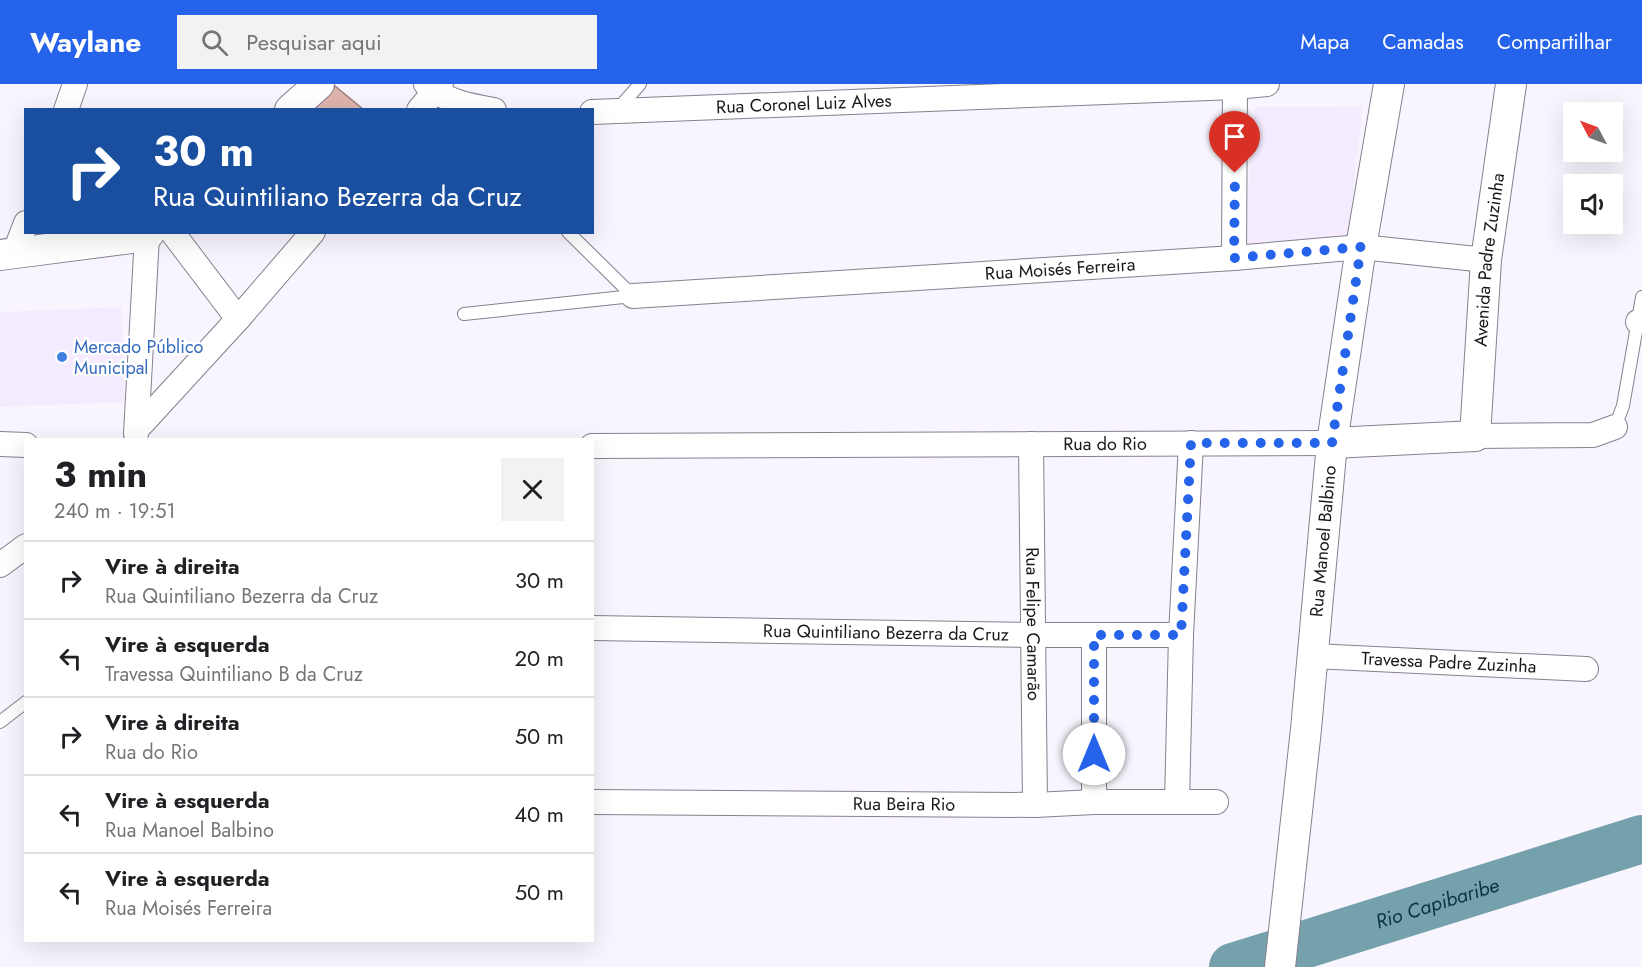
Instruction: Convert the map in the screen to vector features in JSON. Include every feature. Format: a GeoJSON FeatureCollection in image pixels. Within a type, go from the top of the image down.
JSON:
{"type":"FeatureCollection","features":[{"type":"Feature","properties":{"kind":"street"},"geometry":{"type":"LineString","coordinates":[[67,108],[75,84]]}},
{"type":"Feature","properties":{"kind":"street"},"geometry":{"type":"LineString","coordinates":[[292,108],[319,84]]}},
{"type":"Feature","properties":{"kind":"street","name":"Rua Coronel Luiz Alves"},"geometry":{"type":"LineString","coordinates":[[604,111],[1267,84]]}},
{"type":"Feature","properties":{"kind":"street","name":"Rua Manoel Balbino"},"geometry":{"type":"LineString","coordinates":[[1280,967],[1306,729],[1332,443],[1361,247],[1389,84]]}},
{"type":"Feature","properties":{"kind":"street","name":"Avenida Padre Zuzinha"},"geometry":{"type":"LineString","coordinates":[[1475,436],[1486,260],[1511,84]]}},
{"type":"Feature","properties":{"kind":"street"},"geometry":{"type":"LineString","coordinates":[[1234,258],[1235,86]]}},
{"type":"Feature","properties":{"kind":"street"},"geometry":{"type":"LineString","coordinates":[[430,92],[469,107]]}},
{"type":"Feature","properties":{"kind":"street"},"geometry":{"type":"LineString","coordinates":[[7,255],[24,225]]}},
{"type":"Feature","properties":{"kind":"street"},"geometry":{"type":"LineString","coordinates":[[7,255],[156,234]]}},
{"type":"Feature","properties":{"kind":"street"},"geometry":{"type":"LineString","coordinates":[[156,234],[238,319]]}},
{"type":"Feature","properties":{"kind":"street"},"geometry":{"type":"LineString","coordinates":[[137,434],[156,234]]}},
{"type":"Feature","properties":{"kind":"street"},"geometry":{"type":"LineString","coordinates":[[137,434],[311,234]]}},
{"type":"Feature","properties":{"kind":"street","name":"Rua Moisés Ferreira"},"geometry":{"type":"LineString","coordinates":[[633,296],[1234,258],[1361,247],[1486,260]]}},
{"type":"Feature","properties":{"kind":"street","name":"Rua do Rio"},"geometry":{"type":"LineString","coordinates":[[594,446],[1332,443],[1475,436],[1593,435],[1615,427]]}},
{"type":"Feature","properties":{"kind":"street"},"geometry":{"type":"LineString","coordinates":[[1177,802],[1181,635],[1191,443]]}},
{"type":"Feature","properties":{"kind":"street"},"geometry":{"type":"LineString","coordinates":[[0,444],[24,445]]}},
{"type":"Feature","properties":{"kind":"street","name":"Rua Felipe Camarão"},"geometry":{"type":"LineString","coordinates":[[1031,444],[1035,805]]}},
{"type":"Feature","properties":{"kind":"street"},"geometry":{"type":"LineString","coordinates":[[0,565],[24,547]]}},
{"type":"Feature","properties":{"kind":"street","name":"Rua Quintiliano Bezerra da Cruz"},"geometry":{"type":"LineString","coordinates":[[594,628],[1181,635]]}},
{"type":"Feature","properties":{"kind":"street"},"geometry":{"type":"LineString","coordinates":[[1094,635],[1094,802]]}},
{"type":"Feature","properties":{"kind":"street","name":"Travessa Padre Zuzinha"},"geometry":{"type":"LineString","coordinates":[[1313,656],[1586,669]]}},
{"type":"Feature","properties":{"kind":"street","name":"Rua Beira Rio"},"geometry":{"type":"LineString","coordinates":[[594,802],[1035,805],[1094,802],[1216,802]]}},
{"type":"Feature","properties":{"kind":"lane"},"geometry":{"type":"LineString","coordinates":[[604,111],[640,84]]}},
{"type":"Feature","properties":{"kind":"lane"},"geometry":{"type":"LineString","coordinates":[[570,234],[633,296]]}},
{"type":"Feature","properties":{"kind":"lane"},"geometry":{"type":"LineString","coordinates":[[464,314],[633,296]]}},
{"type":"Feature","properties":{"kind":"lane"},"geometry":{"type":"LineString","coordinates":[[1615,427],[1623,406],[1640,321],[1642,297]]}},
{"type":"Feature","properties":{"kind":"lane"},"geometry":{"type":"LineString","coordinates":[[0,722],[24,704]]}},
{"type":"Feature","properties":{"kind":"shaded area"},"geometry":{"type":"Polygon","coordinates":[[[1363,106],[1348,237],[1243,246],[1255,107],[1363,106]]]}},
{"type":"Feature","properties":{"kind":"shaded area","name":"Mercado Público Municipal"},"geometry":{"type":"Polygon","coordinates":[[[121,307],[125,402],[0,407],[0,312],[121,307]]]}},
{"type":"Feature","properties":{"kind":"building"},"geometry":{"type":"Polygon","coordinates":[[[335,86],[362,108],[315,108],[335,86]]]}},
{"type":"Feature","properties":{"kind":"waterway","name":"Rio Capibaribe"},"geometry":{"type":"LineString","coordinates":[[1233,967],[1642,839]]}},
{"type":"Feature","properties":{"kind":"place","name":"Mercado Público Municipal"},"geometry":{"type":"Point","coordinates":[62,357]}},
{"type":"Feature","properties":{"kind":"route"},"geometry":{"type":"LineString","coordinates":[[1094,754],[1094,635],[1181,635],[1191,443],[1332,443],[1361,247],[1234,258],[1235,173]]}}]}
